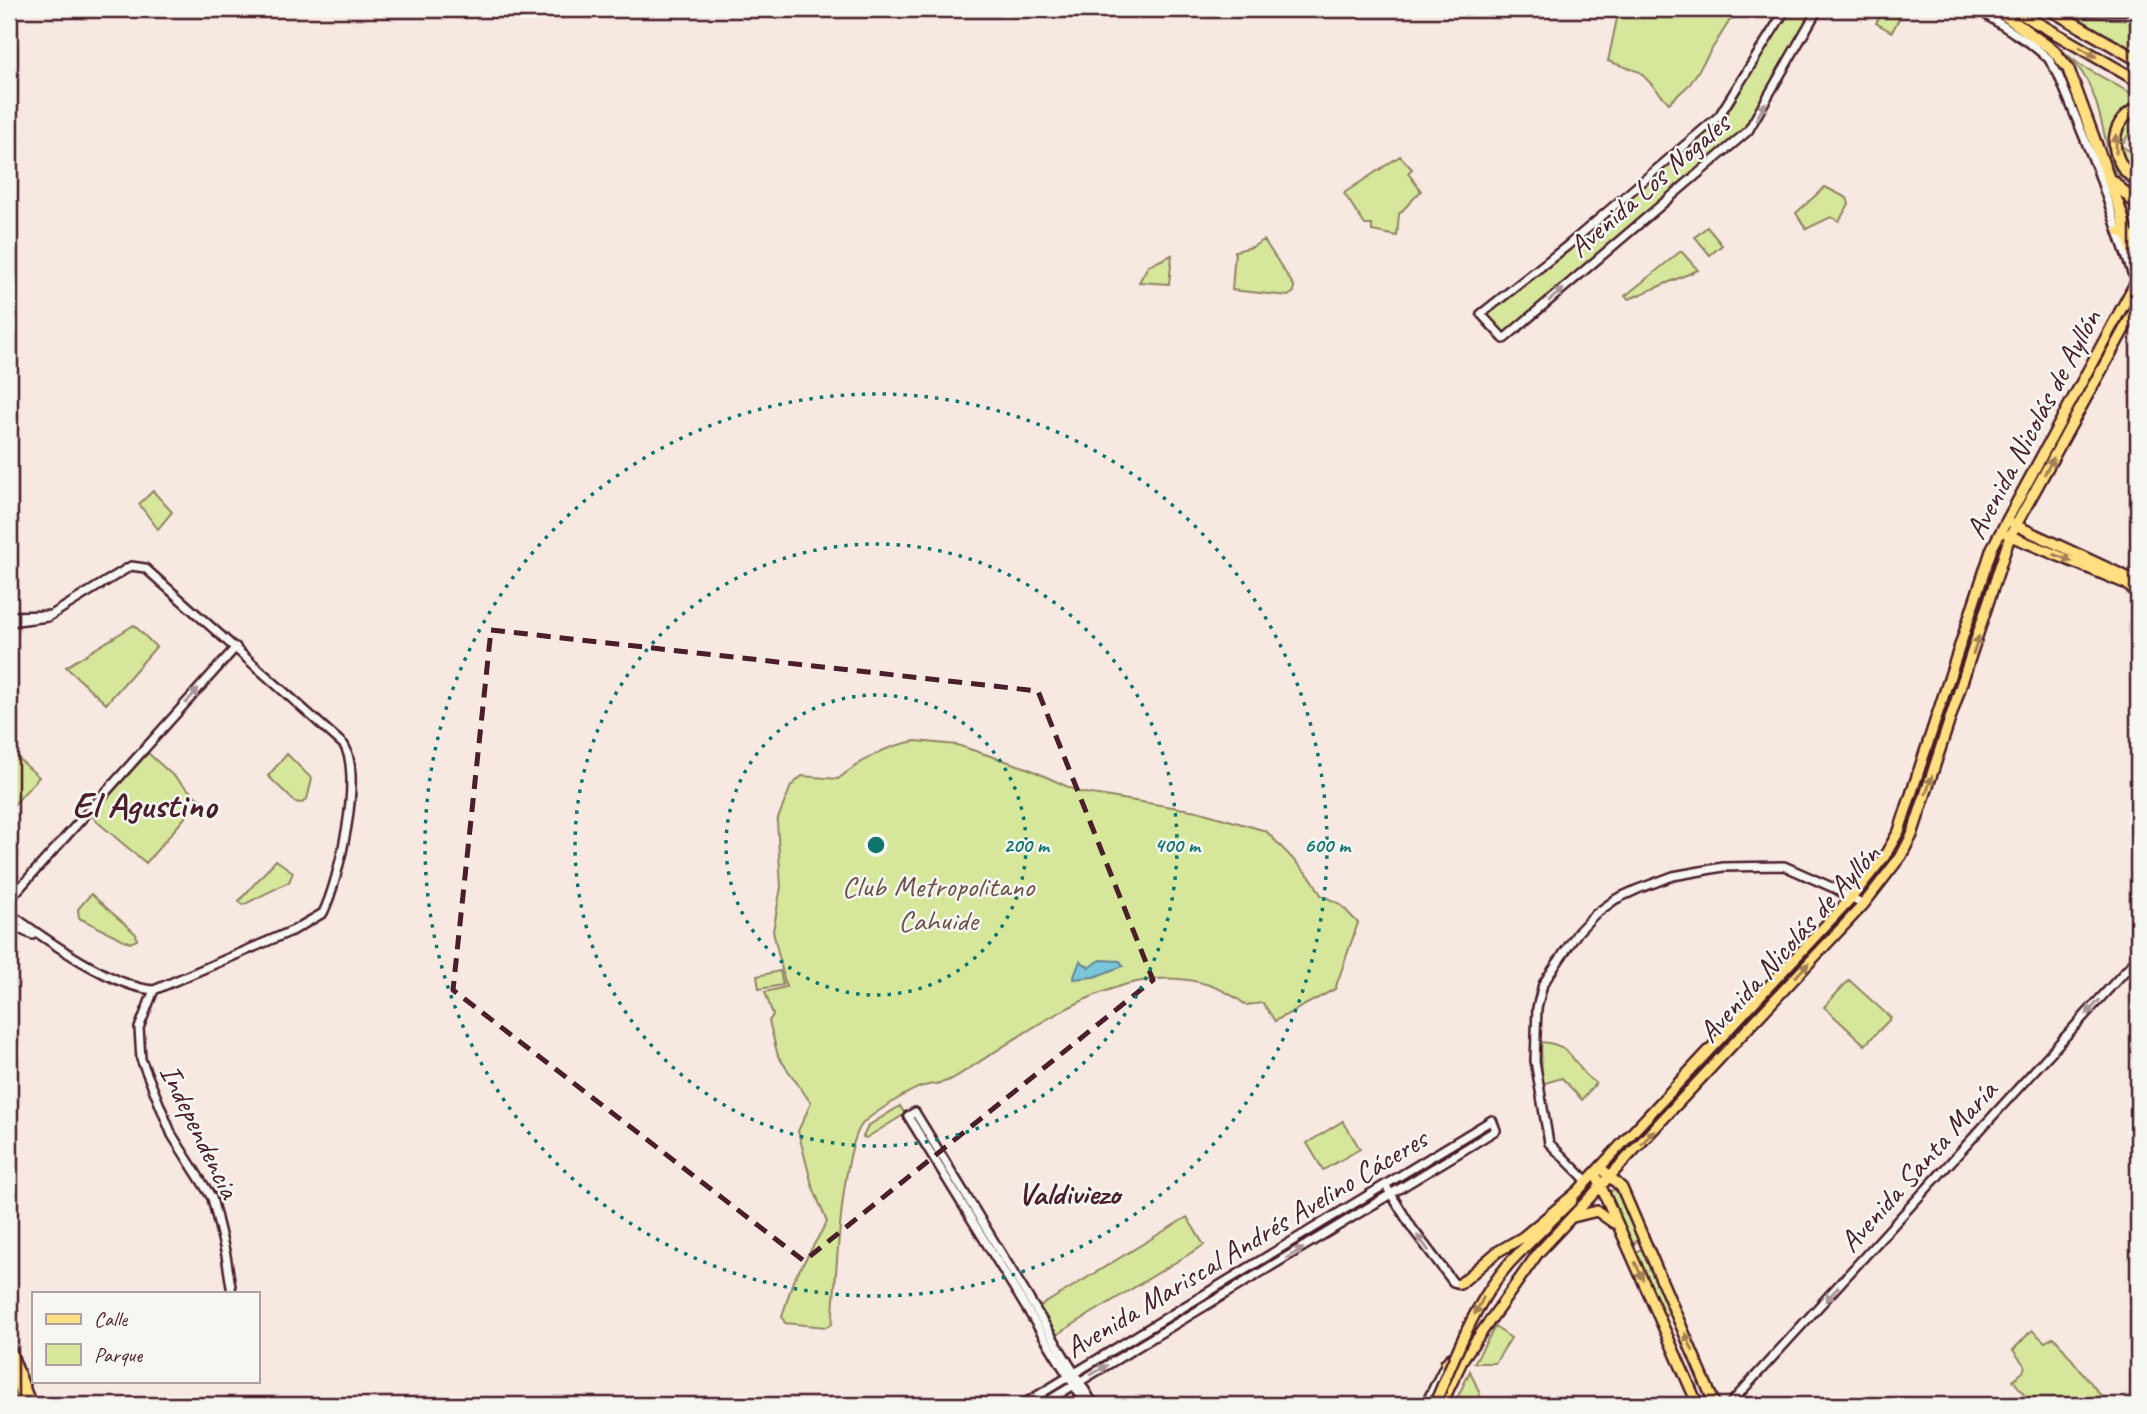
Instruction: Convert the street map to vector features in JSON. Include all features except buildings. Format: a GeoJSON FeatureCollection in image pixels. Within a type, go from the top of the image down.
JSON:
{"type":"FeatureCollection","features":[{"type":"Feature","properties":{"kind":"highway"},"geometry":{"type":"LineString","coordinates":[[1996,9],[2030,32],[2062,60],[2071,76],[2129,236],[2137,281]]}},
{"type":"Feature","properties":{"kind":"highway"},"geometry":{"type":"LineString","coordinates":[[2013,9],[2138,81]]}},
{"type":"Feature","properties":{"kind":"highway"},"geometry":{"type":"LineString","coordinates":[[2049,9],[2138,60]]}},
{"type":"Feature","properties":{"kind":"highway"},"geometry":{"type":"LineString","coordinates":[[2090,9],[2124,9]]}},
{"type":"Feature","properties":{"kind":"highway"},"geometry":{"type":"LineString","coordinates":[[2138,108],[2119,124],[2114,147],[2123,168],[2138,181]]}},
{"type":"Feature","properties":{"kind":"highway"},"geometry":{"type":"LineString","coordinates":[[2107,172],[2123,193],[2138,206]]}},
{"type":"Feature","properties":{"kind":"main road","name":"Avenida Nicolás de Ayllón"},"geometry":{"type":"LineString","coordinates":[[1460,1284],[1497,1252],[1523,1237],[1577,1192],[1876,869],[1899,831],[2000,531],[2137,281]]}},
{"type":"Feature","properties":{"kind":"main road","name":"Avenida Nicolás de Ayllón"},"geometry":{"type":"LineString","coordinates":[[1441,1405],[1461,1362],[1538,1253],[1863,905],[1897,862],[1912,835],[2010,536],[2138,304]]}},
{"type":"Feature","properties":{"kind":"main road"},"geometry":{"type":"LineString","coordinates":[[2005,521],[2130,576],[2137,589]]}},
{"type":"Feature","properties":{"kind":"main road"},"geometry":{"type":"LineString","coordinates":[[2000,531],[2137,589]]}},
{"type":"Feature","properties":{"kind":"main road"},"geometry":{"type":"LineString","coordinates":[[1597,1170],[1611,1176],[1622,1188],[1716,1405]]}},
{"type":"Feature","properties":{"kind":"main road"},"geometry":{"type":"LineString","coordinates":[[1597,1170],[1601,1186],[1698,1405]]}},
{"type":"Feature","properties":{"kind":"main road"},"geometry":{"type":"LineString","coordinates":[[1434,1405],[1481,1300],[1494,1280],[1552,1222],[1577,1192]]}},
{"type":"Feature","properties":{"kind":"main road"},"geometry":{"type":"LineString","coordinates":[[1572,1217],[1597,1211],[1610,1218],[1622,1234]]}},
{"type":"Feature","properties":{"kind":"main road"},"geometry":{"type":"LineString","coordinates":[[1629,1250],[1646,1243]]}},
{"type":"Feature","properties":{"kind":"main road"},"geometry":{"type":"LineString","coordinates":[[9,1347],[31,1405]]}},
{"type":"Feature","properties":{"kind":"main road"},"geometry":{"type":"LineString","coordinates":[[1446,1363],[1451,1358],[1461,1362]]}},
{"type":"Feature","properties":{"kind":"main road"},"geometry":{"type":"LineString","coordinates":[[9,1362],[24,1405]]}},
{"type":"Feature","properties":{"kind":"street","name":"Avenida Los Nogales"},"geometry":{"type":"LineString","coordinates":[[1786,9],[1719,116],[1567,247],[1481,314],[1504,339],[1748,131],[1818,9]]}},
{"type":"Feature","properties":{"kind":"street"},"geometry":{"type":"LineString","coordinates":[[1977,9],[2048,58],[2058,74],[2129,236]]}},
{"type":"Feature","properties":{"kind":"street"},"geometry":{"type":"LineString","coordinates":[[9,616],[42,620],[131,566],[141,566],[236,647],[344,746],[351,759],[353,787],[335,874],[323,913],[294,930],[155,990],[136,986],[40,937],[9,925],[11,915],[40,937]]}},
{"type":"Feature","properties":{"kind":"street"},"geometry":{"type":"LineString","coordinates":[[9,622],[19,618]]}},
{"type":"Feature","properties":{"kind":"street"},"geometry":{"type":"LineString","coordinates":[[9,900],[236,647]]}},
{"type":"Feature","properties":{"kind":"street"},"geometry":{"type":"LineString","coordinates":[[1587,1181],[1549,1143],[1535,1061],[1538,1008],[1543,984],[1586,924],[1616,899],[1638,888],[1674,876],[1723,867],[1784,866],[1852,897],[1863,905]]}},
{"type":"Feature","properties":{"kind":"street","name":"Avenida Santa María"},"geometry":{"type":"LineString","coordinates":[[1730,1405],[2138,957]]}},
{"type":"Feature","properties":{"kind":"street","name":"Independencia"},"geometry":{"type":"LineString","coordinates":[[155,990],[139,1028],[141,1059],[172,1135],[212,1198],[232,1292]]}},
{"type":"Feature","properties":{"kind":"street"},"geometry":{"type":"LineString","coordinates":[[911,1114],[1076,1383],[1094,1405]]}},
{"type":"Feature","properties":{"kind":"street","name":"Avenida Mariscal Andrés Avelino Cáceres"},"geometry":{"type":"LineString","coordinates":[[1023,1405],[1492,1120],[1496,1129],[1467,1148],[1041,1405]]}},
{"type":"Feature","properties":{"kind":"street"},"geometry":{"type":"LineString","coordinates":[[1461,1139],[1467,1148]]}},
{"type":"Feature","properties":{"kind":"street"},"geometry":{"type":"LineString","coordinates":[[1386,1186],[1447,1274],[1460,1284]]}},
{"type":"Feature","properties":{"kind":"street"},"geometry":{"type":"LineString","coordinates":[[1425,1405],[1446,1363]]}},
{"type":"Feature","properties":{"kind":"street"},"geometry":{"type":"LineString","coordinates":[[1076,1383],[1086,1405]]}},
{"type":"Feature","properties":{"kind":"highlighted area"},"geometry":{"type":"Polygon","coordinates":[[[491,630],[1038,691],[1153,980],[804,1261],[453,990],[491,630]]]}},
{"type":"Feature","properties":{"kind":"green space"},"geometry":{"type":"Polygon","coordinates":[[[1619,9],[1728,9],[1735,12],[1690,84],[1669,103],[1640,72],[1608,61],[1619,9]]]}},
{"type":"Feature","properties":{"kind":"green space"},"geometry":{"type":"Polygon","coordinates":[[[1788,9],[1814,9],[1749,125],[1502,336],[1484,315],[1721,119],[1733,104],[1788,9]]]}},
{"type":"Feature","properties":{"kind":"green space"},"geometry":{"type":"Polygon","coordinates":[[[1884,9],[1904,9],[1892,32],[1876,23],[1884,9]]]}},
{"type":"Feature","properties":{"kind":"green space"},"geometry":{"type":"Polygon","coordinates":[[[2072,15],[2124,20],[2138,17],[2138,52],[2072,15]]]}},
{"type":"Feature","properties":{"kind":"green space"},"geometry":{"type":"Polygon","coordinates":[[[2058,47],[2080,65],[2138,97],[2138,105],[2118,118],[2111,131],[2111,155],[2119,181],[2089,84],[2079,68],[2058,47]]]}},
{"type":"Feature","properties":{"kind":"green space"},"geometry":{"type":"Polygon","coordinates":[[[2138,115],[2138,121],[2121,146],[2128,150],[2132,163],[2129,169],[2121,154],[2119,139],[2124,125],[2138,115]]]}},
{"type":"Feature","properties":{"kind":"green space"},"geometry":{"type":"Polygon","coordinates":[[[1400,156],[1412,169],[1408,173],[1421,191],[1399,214],[1397,236],[1372,231],[1372,225],[1365,225],[1344,193],[1400,156]]]}},
{"type":"Feature","properties":{"kind":"green space"},"geometry":{"type":"Polygon","coordinates":[[[1825,187],[1847,198],[1849,204],[1839,221],[1831,217],[1806,229],[1796,213],[1825,187]]]}},
{"type":"Feature","properties":{"kind":"green space"},"geometry":{"type":"Polygon","coordinates":[[[1707,227],[1722,245],[1710,255],[1695,237],[1707,227]]]}},
{"type":"Feature","properties":{"kind":"green space"},"geometry":{"type":"Polygon","coordinates":[[[1264,240],[1294,286],[1294,292],[1288,296],[1232,290],[1235,251],[1252,247],[1264,240]]]}},
{"type":"Feature","properties":{"kind":"green space"},"geometry":{"type":"Polygon","coordinates":[[[1681,251],[1698,270],[1629,299],[1625,296],[1681,251]]]}},
{"type":"Feature","properties":{"kind":"green space"},"geometry":{"type":"Polygon","coordinates":[[[1172,255],[1169,284],[1139,282],[1148,266],[1172,255]]]}},
{"type":"Feature","properties":{"kind":"green space"},"geometry":{"type":"Polygon","coordinates":[[[153,491],[172,512],[158,529],[139,504],[153,491]]]}},
{"type":"Feature","properties":{"kind":"green space"},"geometry":{"type":"Polygon","coordinates":[[[134,625],[156,647],[106,704],[66,667],[134,625]]]}},
{"type":"Feature","properties":{"kind":"green space","name":"Club Metropolitano Cahuide"},"geometry":{"type":"Polygon","coordinates":[[[916,741],[957,745],[1027,768],[1079,792],[1197,811],[1266,831],[1312,879],[1321,895],[1340,904],[1358,923],[1335,989],[1275,1021],[1263,1003],[1246,1005],[1210,985],[1172,978],[1134,983],[1096,995],[1058,1013],[954,1078],[918,1088],[875,1113],[864,1122],[856,1135],[850,1157],[841,1217],[832,1324],[826,1327],[785,1323],[782,1317],[793,1281],[827,1222],[812,1185],[798,1131],[811,1103],[778,1056],[769,1021],[773,1015],[765,992],[786,987],[773,931],[781,887],[777,821],[791,786],[802,776],[838,779],[875,754],[916,741]]]}},
{"type":"Feature","properties":{"kind":"green space"},"geometry":{"type":"Polygon","coordinates":[[[9,750],[39,777],[9,810],[9,750]]]}},
{"type":"Feature","properties":{"kind":"green space"},"geometry":{"type":"Polygon","coordinates":[[[148,753],[200,800],[146,863],[95,820],[93,814],[148,753]]]}},
{"type":"Feature","properties":{"kind":"green space"},"geometry":{"type":"Polygon","coordinates":[[[287,754],[312,779],[307,799],[302,803],[295,802],[268,776],[287,754]]]}},
{"type":"Feature","properties":{"kind":"green space"},"geometry":{"type":"Polygon","coordinates":[[[276,860],[293,872],[289,882],[243,905],[239,901],[276,860]]]}},
{"type":"Feature","properties":{"kind":"green space"},"geometry":{"type":"Polygon","coordinates":[[[91,894],[136,934],[137,940],[130,943],[79,918],[78,909],[91,894]]]}},
{"type":"Feature","properties":{"kind":"green space"},"geometry":{"type":"Polygon","coordinates":[[[780,971],[783,985],[759,989],[757,976],[780,971]]]}},
{"type":"Feature","properties":{"kind":"green space"},"geometry":{"type":"Polygon","coordinates":[[[1849,980],[1891,1018],[1865,1045],[1824,1007],[1849,980]]]}},
{"type":"Feature","properties":{"kind":"green space"},"geometry":{"type":"Polygon","coordinates":[[[1541,1042],[1553,1044],[1568,1052],[1582,1071],[1596,1083],[1582,1100],[1562,1078],[1542,1084],[1541,1042]]]}},
{"type":"Feature","properties":{"kind":"green space"},"geometry":{"type":"Polygon","coordinates":[[[900,1106],[905,1114],[866,1138],[863,1137],[868,1126],[900,1106]]]}},
{"type":"Feature","properties":{"kind":"green space"},"geometry":{"type":"Polygon","coordinates":[[[1343,1121],[1360,1149],[1323,1170],[1307,1143],[1343,1121]]]}},
{"type":"Feature","properties":{"kind":"green space"},"geometry":{"type":"Polygon","coordinates":[[[1615,1187],[1638,1239],[1634,1244],[1628,1242],[1631,1240],[1620,1222],[1609,1194],[1615,1187]]]}},
{"type":"Feature","properties":{"kind":"green space"},"geometry":{"type":"Polygon","coordinates":[[[1382,1188],[1385,1194],[1251,1274],[1249,1271],[1382,1188]]]}},
{"type":"Feature","properties":{"kind":"green space"},"geometry":{"type":"Polygon","coordinates":[[[1187,1217],[1204,1245],[1056,1335],[1039,1307],[1187,1217]]]}},
{"type":"Feature","properties":{"kind":"green space"},"geometry":{"type":"Polygon","coordinates":[[[1639,1250],[1645,1250],[1671,1311],[1663,1316],[1635,1255],[1639,1250]]]}},
{"type":"Feature","properties":{"kind":"green space"},"geometry":{"type":"Polygon","coordinates":[[[1495,1327],[1511,1338],[1495,1363],[1474,1363],[1495,1327]]]}},
{"type":"Feature","properties":{"kind":"green space"},"geometry":{"type":"Polygon","coordinates":[[[2032,1330],[2045,1342],[2054,1337],[2103,1398],[2093,1405],[2032,1405],[2013,1380],[2023,1372],[2025,1366],[2013,1350],[2032,1330]]]}},
{"type":"Feature","properties":{"kind":"green space"},"geometry":{"type":"Polygon","coordinates":[[[1470,1371],[1480,1394],[1474,1405],[1454,1405],[1470,1371]]]}},
{"type":"Feature","properties":{"kind":"water"},"geometry":{"type":"Polygon","coordinates":[[[1101,960],[1120,961],[1123,966],[1094,977],[1073,979],[1080,961],[1089,967],[1101,960]]]}},
{"type":"Feature","properties":{"kind":"district","name":"El Agustino"},"geometry":{"type":"Point","coordinates":[144,804]}},
{"type":"Feature","properties":{"kind":"district","name":"Valdiviezo"},"geometry":{"type":"Point","coordinates":[1069,1193]}}]}
